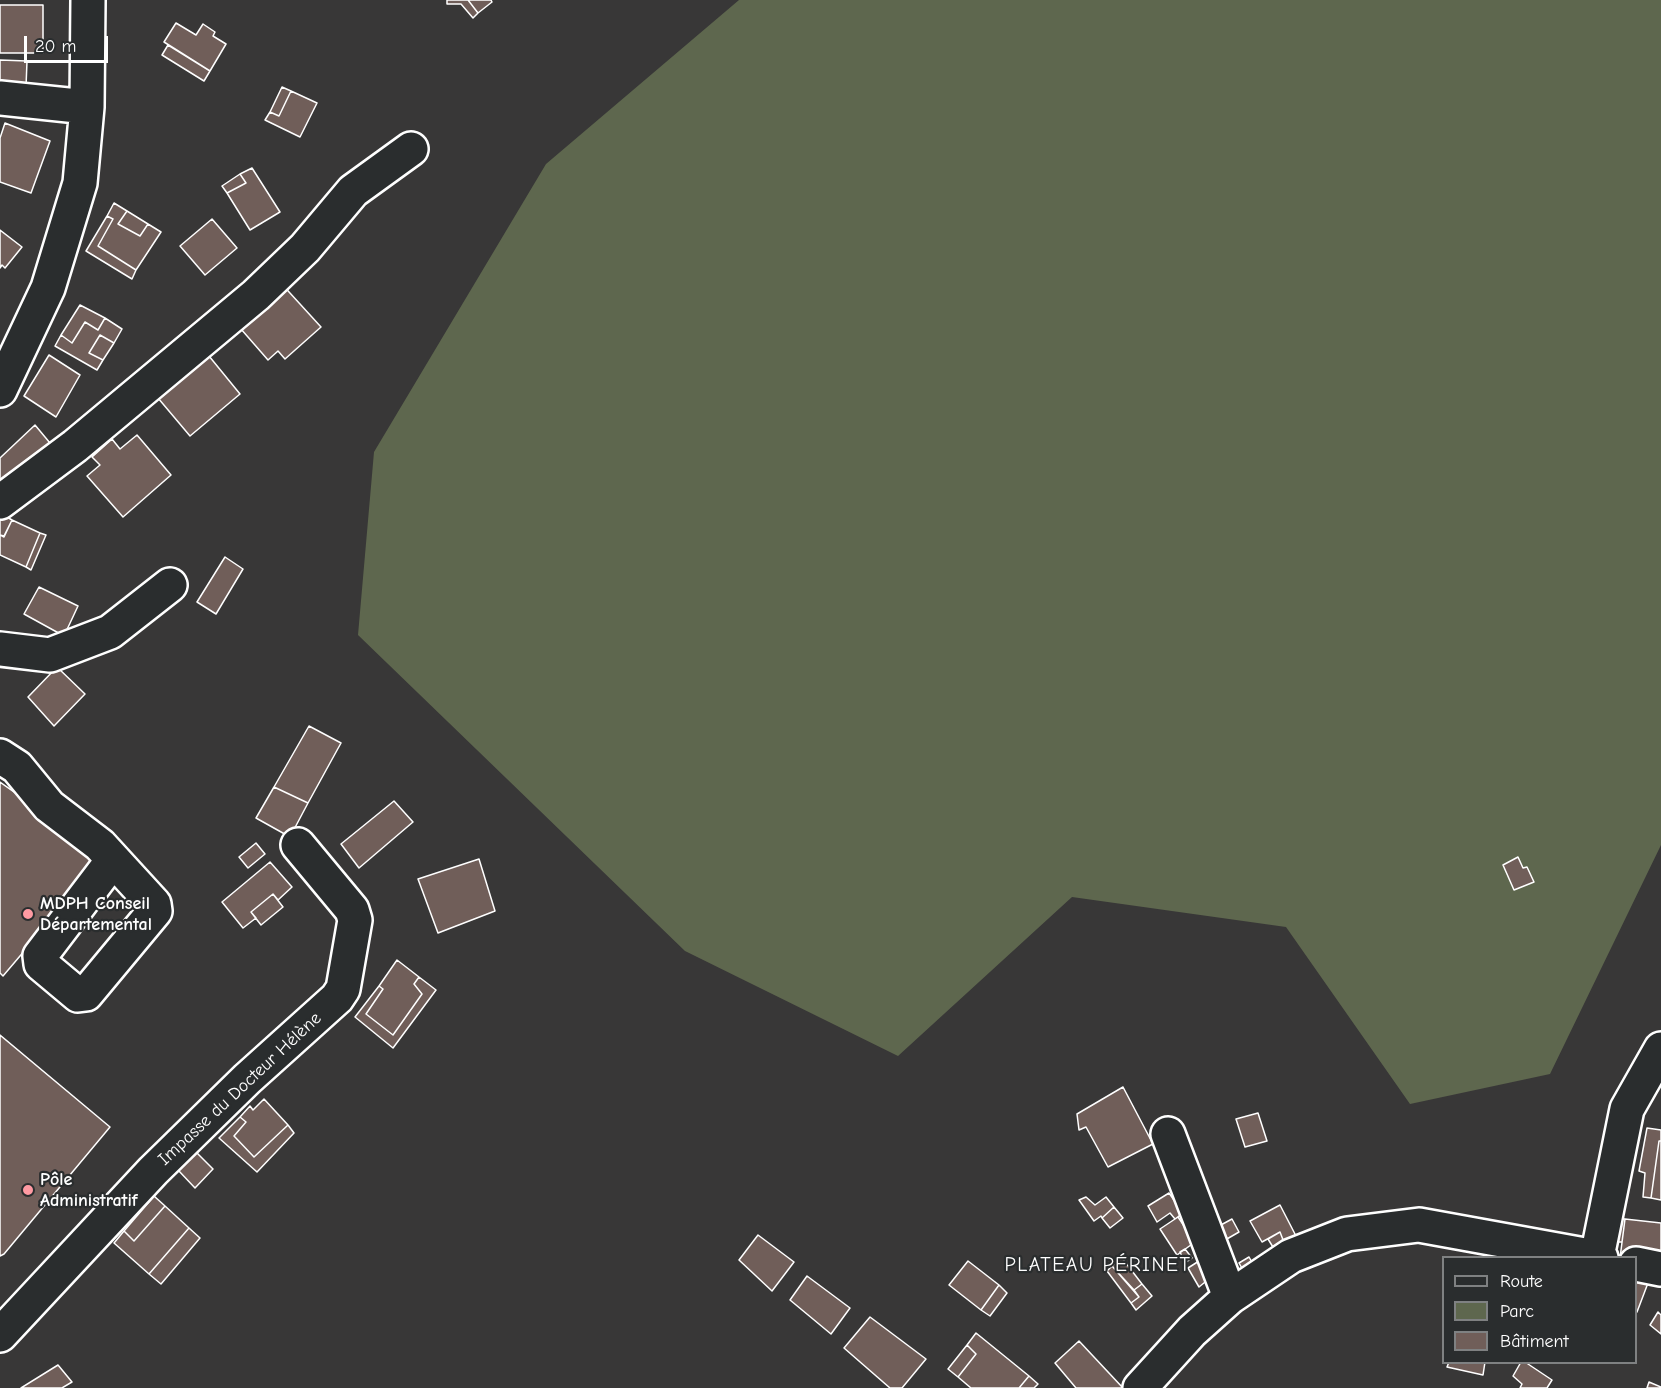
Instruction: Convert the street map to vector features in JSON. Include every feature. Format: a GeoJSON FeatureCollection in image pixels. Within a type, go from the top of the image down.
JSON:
{"type":"FeatureCollection","features":[{"type":"Feature","properties":{"kind":"street"},"geometry":{"type":"LineString","coordinates":[[1,385],[48,288],[80,183],[87,107],[88,0]]}},
{"type":"Feature","properties":{"kind":"street"},"geometry":{"type":"LineString","coordinates":[[0,98],[87,107]]}},
{"type":"Feature","properties":{"kind":"street"},"geometry":{"type":"LineString","coordinates":[[0,502],[75,446],[256,295],[305,248],[353,191],[411,149]]}},
{"type":"Feature","properties":{"kind":"street"},"geometry":{"type":"LineString","coordinates":[[0,649],[50,655],[110,632],[170,585]]}},
{"type":"Feature","properties":{"kind":"street"},"geometry":{"type":"LineString","coordinates":[[0,756],[17,767],[49,806],[100,845],[114,860]]}},
{"type":"Feature","properties":{"kind":"street","name":"Impasse du Docteur Hélène"},"geometry":{"type":"LineString","coordinates":[[0,1335],[153,1171],[247,1079],[340,994],[355,920],[352,910],[298,845]]}},
{"type":"Feature","properties":{"kind":"street"},"geometry":{"type":"LineString","coordinates":[[1599,1256],[1627,1109],[1661,1049]]}},
{"type":"Feature","properties":{"kind":"street"},"geometry":{"type":"LineString","coordinates":[[1168,1134],[1230,1297]]}},
{"type":"Feature","properties":{"kind":"street"},"geometry":{"type":"LineString","coordinates":[[1140,1388],[1192,1331],[1230,1297],[1291,1256],[1347,1234],[1419,1225],[1593,1256]]}},
{"type":"Feature","properties":{"kind":"street"},"geometry":{"type":"LineString","coordinates":[[1637,1264],[1661,1269]]}},
{"type":"Feature","properties":{"kind":"green space"},"geometry":{"type":"Polygon","coordinates":[[[739,0],[1661,0],[1661,845],[1550,1074],[1410,1104],[1286,927],[1072,897],[898,1056],[685,951],[358,635],[374,452],[546,164],[739,0]]]}},
{"type":"Feature","properties":{"kind":"building"},"geometry":{"type":"Polygon","coordinates":[[[447,0],[468,0],[478,13],[473,18],[461,4],[447,4],[447,0]]]}},
{"type":"Feature","properties":{"kind":"building"},"geometry":{"type":"Polygon","coordinates":[[[468,0],[491,0],[492,2],[478,13],[468,0]]]}},
{"type":"Feature","properties":{"kind":"building"},"geometry":{"type":"Polygon","coordinates":[[[0,5],[43,5],[43,53],[0,53],[0,5]]]}},
{"type":"Feature","properties":{"kind":"building"},"geometry":{"type":"Polygon","coordinates":[[[176,23],[196,35],[203,24],[215,32],[213,36],[226,44],[210,71],[164,42],[176,23]]]}},
{"type":"Feature","properties":{"kind":"building"},"geometry":{"type":"Polygon","coordinates":[[[168,45],[210,71],[204,81],[162,55],[168,45]]]}},
{"type":"Feature","properties":{"kind":"building"},"geometry":{"type":"Polygon","coordinates":[[[0,60],[27,61],[26,87],[0,86],[0,60]]]}},
{"type":"Feature","properties":{"kind":"building"},"geometry":{"type":"Polygon","coordinates":[[[282,87],[291,91],[279,116],[270,112],[282,87]]]}},
{"type":"Feature","properties":{"kind":"building"},"geometry":{"type":"Polygon","coordinates":[[[291,91],[317,103],[300,137],[265,120],[270,112],[279,116],[291,91]]]}},
{"type":"Feature","properties":{"kind":"building"},"geometry":{"type":"Polygon","coordinates":[[[5,123],[50,141],[31,193],[0,182],[0,138],[5,123]]]}},
{"type":"Feature","properties":{"kind":"building"},"geometry":{"type":"Polygon","coordinates":[[[252,168],[280,212],[250,230],[227,193],[246,183],[240,174],[252,168]]]}},
{"type":"Feature","properties":{"kind":"building"},"geometry":{"type":"Polygon","coordinates":[[[240,174],[246,183],[227,193],[222,186],[240,174]]]}},
{"type":"Feature","properties":{"kind":"building"},"geometry":{"type":"Polygon","coordinates":[[[114,203],[127,211],[118,224],[140,236],[148,224],[161,232],[136,270],[98,246],[113,219],[107,216],[114,203]]]}},
{"type":"Feature","properties":{"kind":"building"},"geometry":{"type":"Polygon","coordinates":[[[127,211],[148,224],[140,236],[118,224],[127,211]]]}},
{"type":"Feature","properties":{"kind":"building"},"geometry":{"type":"Polygon","coordinates":[[[107,216],[113,219],[98,246],[136,270],[132,279],[86,251],[107,216]]]}},
{"type":"Feature","properties":{"kind":"building"},"geometry":{"type":"Polygon","coordinates":[[[212,219],[237,248],[205,275],[180,246],[212,219]]]}},
{"type":"Feature","properties":{"kind":"building"},"geometry":{"type":"Polygon","coordinates":[[[0,230],[22,247],[5,268],[2,265],[0,268],[0,230]]]}},
{"type":"Feature","properties":{"kind":"building"},"geometry":{"type":"Polygon","coordinates":[[[279,281],[321,327],[285,359],[278,351],[268,360],[234,321],[279,281]]]}},
{"type":"Feature","properties":{"kind":"building"},"geometry":{"type":"Polygon","coordinates":[[[80,305],[105,318],[98,330],[85,322],[72,343],[61,335],[80,305]]]}},
{"type":"Feature","properties":{"kind":"building"},"geometry":{"type":"Polygon","coordinates":[[[105,318],[122,329],[114,343],[100,335],[89,353],[103,360],[97,370],[55,346],[61,335],[72,343],[85,322],[98,330],[105,318]]]}},
{"type":"Feature","properties":{"kind":"building"},"geometry":{"type":"Polygon","coordinates":[[[100,335],[114,343],[103,360],[89,353],[100,335]]]}},
{"type":"Feature","properties":{"kind":"building"},"geometry":{"type":"Polygon","coordinates":[[[49,355],[80,375],[56,417],[24,396],[49,355]]]}},
{"type":"Feature","properties":{"kind":"building"},"geometry":{"type":"Polygon","coordinates":[[[209,356],[240,394],[190,436],[158,398],[209,356]]]}},
{"type":"Feature","properties":{"kind":"building"},"geometry":{"type":"Polygon","coordinates":[[[35,425],[50,443],[0,487],[0,458],[35,425]]]}},
{"type":"Feature","properties":{"kind":"building"},"geometry":{"type":"Polygon","coordinates":[[[137,435],[171,475],[123,517],[87,476],[100,465],[92,457],[112,439],[120,449],[137,435]]]}},
{"type":"Feature","properties":{"kind":"building"},"geometry":{"type":"Polygon","coordinates":[[[0,513],[12,520],[4,537],[0,535],[0,513]]]}},
{"type":"Feature","properties":{"kind":"building"},"geometry":{"type":"Polygon","coordinates":[[[12,520],[40,533],[26,567],[0,555],[0,535],[4,536],[12,520]]]}},
{"type":"Feature","properties":{"kind":"building"},"geometry":{"type":"Polygon","coordinates":[[[40,533],[46,535],[31,570],[26,567],[40,533]]]}},
{"type":"Feature","properties":{"kind":"building"},"geometry":{"type":"Polygon","coordinates":[[[225,557],[243,569],[216,614],[197,602],[225,557]]]}},
{"type":"Feature","properties":{"kind":"building"},"geometry":{"type":"Polygon","coordinates":[[[39,587],[78,606],[64,636],[24,614],[39,587]]]}},
{"type":"Feature","properties":{"kind":"building"},"geometry":{"type":"Polygon","coordinates":[[[57,667],[85,694],[54,726],[28,697],[57,667]]]}},
{"type":"Feature","properties":{"kind":"building"},"geometry":{"type":"Polygon","coordinates":[[[309,726],[341,743],[308,803],[274,787],[309,726]]]}},
{"type":"Feature","properties":{"kind":"building","name":"MDPH Conseil Départemental"},"geometry":{"type":"Polygon","coordinates":[[[0,782],[105,856],[3,976],[0,973],[0,782]]]}},
{"type":"Feature","properties":{"kind":"building"},"geometry":{"type":"Polygon","coordinates":[[[274,787],[308,803],[290,837],[256,818],[274,787]]]}},
{"type":"Feature","properties":{"kind":"building"},"geometry":{"type":"Polygon","coordinates":[[[394,801],[413,822],[359,868],[341,844],[394,801]]]}},
{"type":"Feature","properties":{"kind":"building"},"geometry":{"type":"Polygon","coordinates":[[[256,843],[265,854],[248,868],[239,857],[256,843]]]}},
{"type":"Feature","properties":{"kind":"building"},"geometry":{"type":"Polygon","coordinates":[[[1518,857],[1523,868],[1527,867],[1534,882],[1514,890],[1503,865],[1518,857]]]}},
{"type":"Feature","properties":{"kind":"building"},"geometry":{"type":"Polygon","coordinates":[[[479,859],[495,911],[438,933],[418,879],[479,859]]]}},
{"type":"Feature","properties":{"kind":"building"},"geometry":{"type":"Polygon","coordinates":[[[270,862],[292,887],[278,900],[273,894],[251,912],[256,918],[243,928],[222,902],[270,862]]]}},
{"type":"Feature","properties":{"kind":"building"},"geometry":{"type":"Polygon","coordinates":[[[273,894],[283,907],[261,925],[251,912],[273,894]]]}},
{"type":"Feature","properties":{"kind":"building"},"geometry":{"type":"Polygon","coordinates":[[[397,960],[419,977],[414,984],[422,994],[393,1035],[366,1014],[383,989],[379,986],[397,960]]]}},
{"type":"Feature","properties":{"kind":"building"},"geometry":{"type":"Polygon","coordinates":[[[419,977],[436,990],[393,1048],[355,1017],[379,986],[383,989],[366,1014],[393,1035],[422,994],[414,984],[419,977]]]}},
{"type":"Feature","properties":{"kind":"building","name":"Pôle Administratif"},"geometry":{"type":"Polygon","coordinates":[[[0,1035],[110,1127],[0,1256],[0,1035]]]}},
{"type":"Feature","properties":{"kind":"building"},"geometry":{"type":"Polygon","coordinates":[[[1123,1087],[1153,1144],[1108,1167],[1086,1127],[1079,1130],[1077,1114],[1123,1087]]]}},
{"type":"Feature","properties":{"kind":"building"},"geometry":{"type":"Polygon","coordinates":[[[264,1099],[288,1125],[254,1157],[234,1136],[246,1122],[240,1117],[250,1106],[253,1110],[264,1099]]]}},
{"type":"Feature","properties":{"kind":"building"},"geometry":{"type":"Polygon","coordinates":[[[1258,1113],[1267,1141],[1245,1147],[1236,1119],[1258,1113]]]}},
{"type":"Feature","properties":{"kind":"building"},"geometry":{"type":"Polygon","coordinates":[[[240,1117],[246,1122],[234,1136],[254,1157],[288,1125],[294,1133],[257,1172],[219,1138],[240,1117]]]}},
{"type":"Feature","properties":{"kind":"building"},"geometry":{"type":"Polygon","coordinates":[[[1647,1128],[1661,1130],[1651,1198],[1643,1197],[1645,1173],[1639,1171],[1647,1128]]]}},
{"type":"Feature","properties":{"kind":"building"},"geometry":{"type":"Polygon","coordinates":[[[1659,1141],[1661,1141],[1661,1200],[1651,1198],[1659,1141]]]}},
{"type":"Feature","properties":{"kind":"building"},"geometry":{"type":"Polygon","coordinates":[[[196,1152],[213,1169],[195,1188],[178,1170],[196,1152]]]}},
{"type":"Feature","properties":{"kind":"building"},"geometry":{"type":"Polygon","coordinates":[[[1169,1193],[1183,1213],[1175,1219],[1170,1213],[1157,1222],[1148,1206],[1169,1193]]]}},
{"type":"Feature","properties":{"kind":"building"},"geometry":{"type":"Polygon","coordinates":[[[154,1196],[165,1206],[134,1241],[124,1231],[154,1196]]]}},
{"type":"Feature","properties":{"kind":"building"},"geometry":{"type":"Polygon","coordinates":[[[1086,1197],[1095,1205],[1106,1197],[1114,1207],[1102,1218],[1101,1216],[1094,1221],[1079,1200],[1086,1197]]]}},
{"type":"Feature","properties":{"kind":"building"},"geometry":{"type":"Polygon","coordinates":[[[1280,1205],[1296,1236],[1285,1245],[1280,1232],[1262,1242],[1250,1221],[1280,1205]]]}},
{"type":"Feature","properties":{"kind":"building"},"geometry":{"type":"Polygon","coordinates":[[[165,1206],[189,1228],[149,1274],[114,1243],[124,1231],[134,1241],[165,1206]]]}},
{"type":"Feature","properties":{"kind":"building"},"geometry":{"type":"Polygon","coordinates":[[[1114,1207],[1123,1218],[1110,1228],[1102,1218],[1114,1207]]]}},
{"type":"Feature","properties":{"kind":"building"},"geometry":{"type":"Polygon","coordinates":[[[1178,1217],[1195,1242],[1177,1255],[1160,1229],[1178,1217]]]}},
{"type":"Feature","properties":{"kind":"building"},"geometry":{"type":"Polygon","coordinates":[[[1616,1218],[1625,1219],[1622,1242],[1613,1242],[1616,1218]]]}},
{"type":"Feature","properties":{"kind":"building"},"geometry":{"type":"Polygon","coordinates":[[[1232,1219],[1239,1232],[1213,1247],[1206,1233],[1232,1219]]]}},
{"type":"Feature","properties":{"kind":"building"},"geometry":{"type":"Polygon","coordinates":[[[1625,1219],[1661,1223],[1661,1253],[1637,1258],[1620,1256],[1625,1219]]]}},
{"type":"Feature","properties":{"kind":"building"},"geometry":{"type":"Polygon","coordinates":[[[189,1228],[200,1238],[161,1284],[149,1274],[189,1228]]]}},
{"type":"Feature","properties":{"kind":"building"},"geometry":{"type":"Polygon","coordinates":[[[1280,1232],[1285,1245],[1276,1252],[1268,1239],[1280,1232]]]}},
{"type":"Feature","properties":{"kind":"building"},"geometry":{"type":"Polygon","coordinates":[[[758,1235],[794,1262],[772,1291],[739,1260],[758,1235]]]}},
{"type":"Feature","properties":{"kind":"building"},"geometry":{"type":"Polygon","coordinates":[[[1185,1249],[1192,1258],[1185,1263],[1180,1252],[1185,1249]]]}},
{"type":"Feature","properties":{"kind":"building"},"geometry":{"type":"Polygon","coordinates":[[[1249,1257],[1253,1264],[1243,1270],[1239,1263],[1249,1257]]]}},
{"type":"Feature","properties":{"kind":"building"},"geometry":{"type":"Polygon","coordinates":[[[1122,1258],[1142,1284],[1134,1290],[1112,1266],[1122,1258]]]}},
{"type":"Feature","properties":{"kind":"building"},"geometry":{"type":"Polygon","coordinates":[[[968,1261],[999,1285],[981,1310],[949,1285],[968,1261]]]}},
{"type":"Feature","properties":{"kind":"building"},"geometry":{"type":"Polygon","coordinates":[[[1199,1261],[1210,1278],[1199,1287],[1188,1268],[1199,1261]]]}},
{"type":"Feature","properties":{"kind":"building"},"geometry":{"type":"Polygon","coordinates":[[[1112,1266],[1139,1297],[1131,1303],[1107,1271],[1112,1266]]]}},
{"type":"Feature","properties":{"kind":"building"},"geometry":{"type":"Polygon","coordinates":[[[807,1276],[850,1308],[831,1334],[790,1300],[807,1276]]]}},
{"type":"Feature","properties":{"kind":"building"},"geometry":{"type":"Polygon","coordinates":[[[1637,1279],[1648,1283],[1637,1312],[1637,1279]]]}},
{"type":"Feature","properties":{"kind":"building"},"geometry":{"type":"Polygon","coordinates":[[[1142,1284],[1152,1296],[1136,1310],[1131,1303],[1139,1297],[1134,1290],[1142,1284]]]}},
{"type":"Feature","properties":{"kind":"building"},"geometry":{"type":"Polygon","coordinates":[[[999,1285],[1007,1293],[990,1316],[981,1310],[999,1285]]]}},
{"type":"Feature","properties":{"kind":"building"},"geometry":{"type":"Polygon","coordinates":[[[1658,1312],[1661,1315],[1661,1334],[1650,1325],[1658,1312]]]}},
{"type":"Feature","properties":{"kind":"building"},"geometry":{"type":"Polygon","coordinates":[[[870,1317],[926,1359],[902,1388],[890,1388],[844,1348],[870,1317]]]}},
{"type":"Feature","properties":{"kind":"building"},"geometry":{"type":"Polygon","coordinates":[[[976,1333],[1029,1376],[1019,1388],[971,1388],[958,1377],[976,1354],[967,1345],[976,1333]]]}},
{"type":"Feature","properties":{"kind":"building"},"geometry":{"type":"Polygon","coordinates":[[[1079,1341],[1123,1388],[1076,1388],[1055,1363],[1079,1341]]]}},
{"type":"Feature","properties":{"kind":"building"},"geometry":{"type":"Polygon","coordinates":[[[967,1345],[976,1354],[958,1377],[948,1369],[967,1345]]]}},
{"type":"Feature","properties":{"kind":"building"},"geometry":{"type":"Polygon","coordinates":[[[1448,1364],[1485,1364],[1483,1375],[1447,1367],[1448,1364]]]}},
{"type":"Feature","properties":{"kind":"building"},"geometry":{"type":"Polygon","coordinates":[[[1520,1364],[1528,1364],[1552,1380],[1547,1388],[1520,1388],[1522,1384],[1513,1376],[1520,1364]]]}},
{"type":"Feature","properties":{"kind":"building"},"geometry":{"type":"Polygon","coordinates":[[[58,1365],[72,1382],[62,1388],[21,1388],[58,1365]]]}},
{"type":"Feature","properties":{"kind":"building"},"geometry":{"type":"Polygon","coordinates":[[[1029,1376],[1038,1384],[1034,1388],[1019,1388],[1029,1376]]]}},
{"type":"Feature","properties":{"kind":"building"},"geometry":{"type":"Polygon","coordinates":[[[1649,1382],[1661,1387],[1661,1388],[1647,1388],[1649,1382]]]}},
{"type":"Feature","properties":{"kind":"place","name":"MDPH Conseil Départemental"},"geometry":{"type":"Point","coordinates":[28,914]}},
{"type":"Feature","properties":{"kind":"place","name":"Pôle Administratif"},"geometry":{"type":"Point","coordinates":[28,1190]}},
{"type":"Feature","properties":{"kind":"district","name":"PLATEAU PÉRINET"},"geometry":{"type":"Point","coordinates":[1098,1265]}}]}
